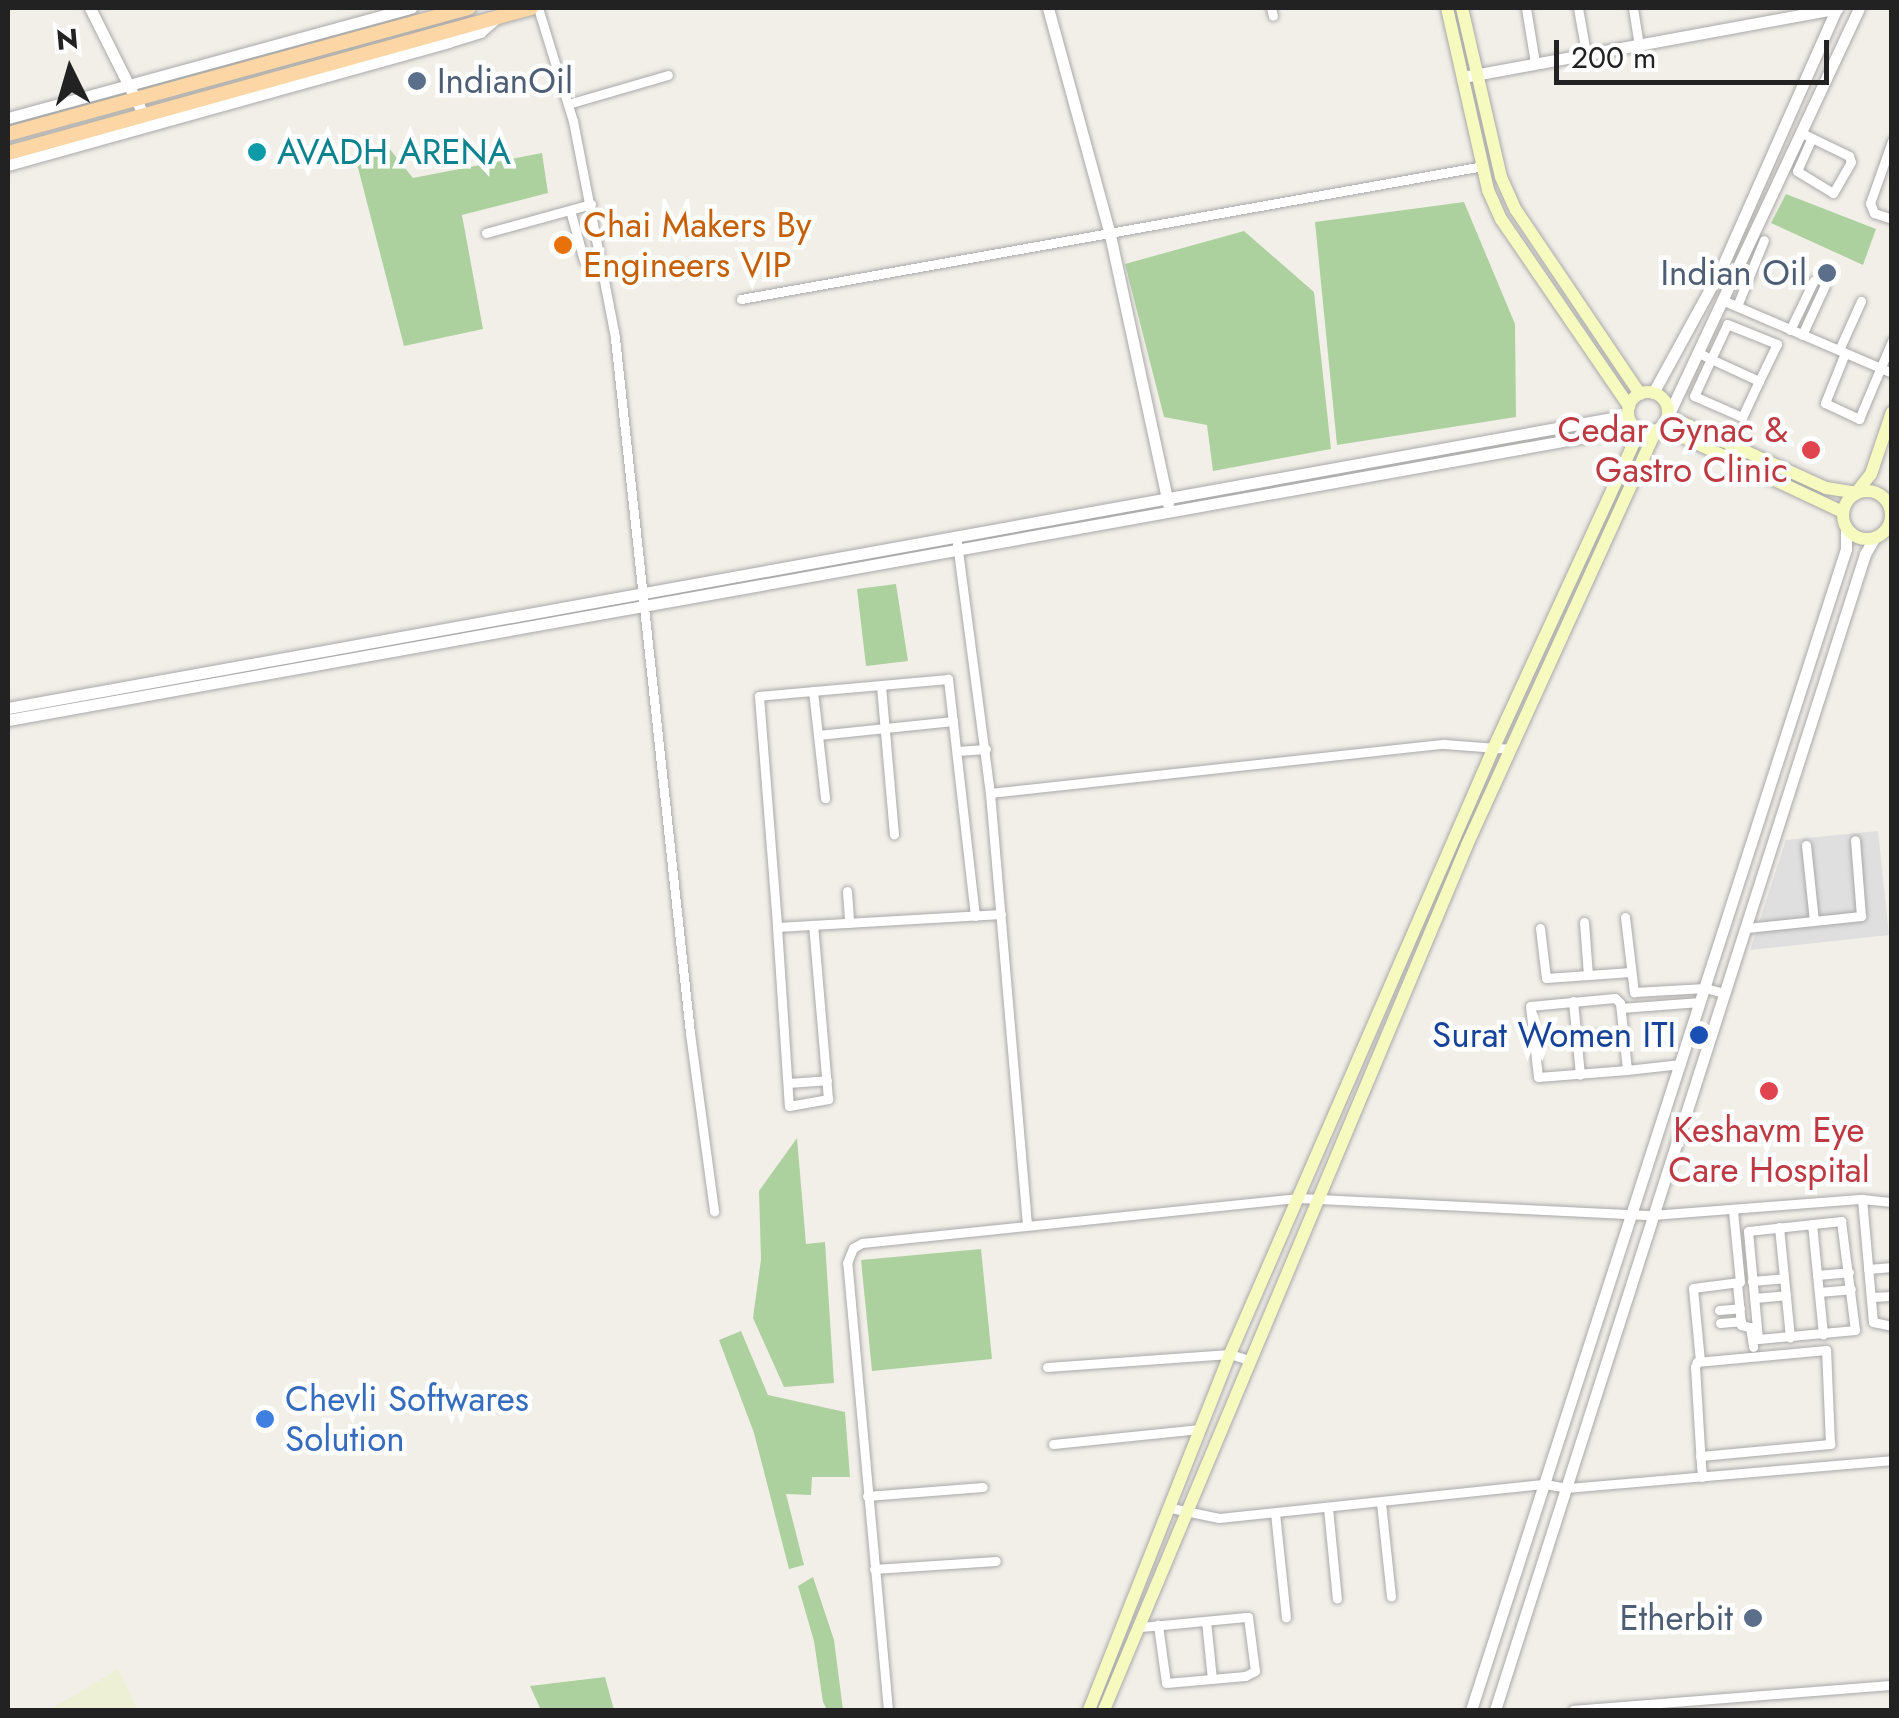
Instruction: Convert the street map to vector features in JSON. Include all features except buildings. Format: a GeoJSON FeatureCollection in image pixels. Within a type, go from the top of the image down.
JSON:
{"type":"FeatureCollection","features":[{"type":"Feature","properties":{"kind":"main road"},"geometry":{"type":"LineString","coordinates":[[8,134],[469,8]]}},
{"type":"Feature","properties":{"kind":"main road"},"geometry":{"type":"LineString","coordinates":[[8,153],[146,120],[535,8]]}},
{"type":"Feature","properties":{"kind":"main road"},"geometry":{"type":"LineString","coordinates":[[1104,1710],[1511,749],[1662,424],[1664,400],[1646,394],[1516,210],[1501,177],[1447,8]]}},
{"type":"Feature","properties":{"kind":"main road"},"geometry":{"type":"LineString","coordinates":[[1089,1710],[1230,1354],[1494,747],[1638,429],[1501,219],[1483,166],[1462,8]]}},
{"type":"Feature","properties":{"kind":"main road"},"geometry":{"type":"LineString","coordinates":[[1629,410],[1646,394]]}},
{"type":"Feature","properties":{"kind":"main road"},"geometry":{"type":"LineString","coordinates":[[1892,412],[1871,474],[1843,512],[1846,528],[1859,537],[1892,542]]}},
{"type":"Feature","properties":{"kind":"main road"},"geometry":{"type":"LineString","coordinates":[[1662,424],[1843,512]]}},
{"type":"Feature","properties":{"kind":"main road"},"geometry":{"type":"LineString","coordinates":[[1638,429],[1662,424],[1826,488],[1872,492],[1890,507]]}},
{"type":"Feature","properties":{"kind":"main road"},"geometry":{"type":"LineString","coordinates":[[1875,538],[1889,521],[1892,487]]}},
{"type":"Feature","properties":{"kind":"street"},"geometry":{"type":"LineString","coordinates":[[8,165],[146,120],[90,8]]}},
{"type":"Feature","properties":{"kind":"street"},"geometry":{"type":"LineString","coordinates":[[8,118],[411,8]]}},
{"type":"Feature","properties":{"kind":"street"},"geometry":{"type":"LineString","coordinates":[[535,8],[568,104],[615,338],[690,1033],[714,1211]]}},
{"type":"Feature","properties":{"kind":"street"},"geometry":{"type":"LineString","coordinates":[[1048,8],[1110,235],[1171,514]]}},
{"type":"Feature","properties":{"kind":"street"},"geometry":{"type":"LineString","coordinates":[[1526,8],[1535,63]]}},
{"type":"Feature","properties":{"kind":"street"},"geometry":{"type":"LineString","coordinates":[[1578,8],[1586,53]]}},
{"type":"Feature","properties":{"kind":"street"},"geometry":{"type":"LineString","coordinates":[[1633,8],[1639,44]]}},
{"type":"Feature","properties":{"kind":"street"},"geometry":{"type":"LineString","coordinates":[[1470,75],[1838,8]]}},
{"type":"Feature","properties":{"kind":"street"},"geometry":{"type":"LineString","coordinates":[[1646,394],[1722,267],[1838,8]]}},
{"type":"Feature","properties":{"kind":"street"},"geometry":{"type":"LineString","coordinates":[[1662,424],[1807,136],[1860,8]]}},
{"type":"Feature","properties":{"kind":"street"},"geometry":{"type":"LineString","coordinates":[[568,104],[668,74]]}},
{"type":"Feature","properties":{"kind":"street"},"geometry":{"type":"LineString","coordinates":[[1807,136],[1849,156],[1851,162],[1832,193],[1797,172],[1807,136]]}},
{"type":"Feature","properties":{"kind":"street"},"geometry":{"type":"LineString","coordinates":[[1890,148],[1888,164],[1870,208],[1892,219]]}},
{"type":"Feature","properties":{"kind":"street"},"geometry":{"type":"LineString","coordinates":[[741,298],[1483,166]]}},
{"type":"Feature","properties":{"kind":"street"},"geometry":{"type":"LineString","coordinates":[[486,233],[591,204]]}},
{"type":"Feature","properties":{"kind":"street"},"geometry":{"type":"LineString","coordinates":[[570,210],[584,260]]}},
{"type":"Feature","properties":{"kind":"street"},"geometry":{"type":"LineString","coordinates":[[1737,306],[1764,240]]}},
{"type":"Feature","properties":{"kind":"street"},"geometry":{"type":"LineString","coordinates":[[1790,330],[1814,280]]}},
{"type":"Feature","properties":{"kind":"street"},"geometry":{"type":"LineString","coordinates":[[1802,335],[1824,285]]}},
{"type":"Feature","properties":{"kind":"street"},"geometry":{"type":"LineString","coordinates":[[1722,300],[1892,374]]}},
{"type":"Feature","properties":{"kind":"street"},"geometry":{"type":"LineString","coordinates":[[1861,302],[1825,403],[1860,419],[1892,341]]}},
{"type":"Feature","properties":{"kind":"street"},"geometry":{"type":"LineString","coordinates":[[1727,324],[1777,344],[1742,417],[1694,396],[1711,358],[1727,324]]}},
{"type":"Feature","properties":{"kind":"street"},"geometry":{"type":"LineString","coordinates":[[1697,352],[1760,381]]}},
{"type":"Feature","properties":{"kind":"street"},"geometry":{"type":"LineString","coordinates":[[8,708],[1167,498],[1629,410]]}},
{"type":"Feature","properties":{"kind":"street"},"geometry":{"type":"LineString","coordinates":[[8,720],[1638,429]]}},
{"type":"Feature","properties":{"kind":"street"},"geometry":{"type":"LineString","coordinates":[[1470,1710],[1846,550],[1846,528]]}},
{"type":"Feature","properties":{"kind":"street"},"geometry":{"type":"LineString","coordinates":[[955,536],[986,748],[1027,1222]]}},
{"type":"Feature","properties":{"kind":"street"},"geometry":{"type":"LineString","coordinates":[[1495,1710],[1865,554],[1875,538]]}},
{"type":"Feature","properties":{"kind":"street"},"geometry":{"type":"LineString","coordinates":[[813,925],[828,1100],[789,1106],[759,696],[948,679],[975,916]]}},
{"type":"Feature","properties":{"kind":"street"},"geometry":{"type":"LineString","coordinates":[[882,686],[894,834]]}},
{"type":"Feature","properties":{"kind":"street"},"geometry":{"type":"LineString","coordinates":[[813,691],[824,798]]}},
{"type":"Feature","properties":{"kind":"street"},"geometry":{"type":"LineString","coordinates":[[818,735],[953,720]]}},
{"type":"Feature","properties":{"kind":"street"},"geometry":{"type":"LineString","coordinates":[[990,792],[1444,744],[1511,749]]}},
{"type":"Feature","properties":{"kind":"street"},"geometry":{"type":"LineString","coordinates":[[957,751],[986,748]]}},
{"type":"Feature","properties":{"kind":"street"},"geometry":{"type":"LineString","coordinates":[[1746,928],[1863,913],[1856,840]]}},
{"type":"Feature","properties":{"kind":"street"},"geometry":{"type":"LineString","coordinates":[[1806,846],[1814,921]]}},
{"type":"Feature","properties":{"kind":"street"},"geometry":{"type":"LineString","coordinates":[[847,892],[849,923]]}},
{"type":"Feature","properties":{"kind":"street"},"geometry":{"type":"LineString","coordinates":[[778,927],[1001,914]]}},
{"type":"Feature","properties":{"kind":"street"},"geometry":{"type":"LineString","coordinates":[[1625,917],[1634,992],[1705,988],[1724,993]]}},
{"type":"Feature","properties":{"kind":"street"},"geometry":{"type":"LineString","coordinates":[[1584,922],[1588,975]]}},
{"type":"Feature","properties":{"kind":"street"},"geometry":{"type":"LineString","coordinates":[[1540,928],[1546,978],[1631,972]]}},
{"type":"Feature","properties":{"kind":"street"},"geometry":{"type":"LineString","coordinates":[[1627,1070],[1621,1008],[1615,998],[1530,1006],[1538,1077],[1580,1075],[1627,1070],[1681,1064]]}},
{"type":"Feature","properties":{"kind":"street"},"geometry":{"type":"LineString","coordinates":[[1574,1002],[1580,1075]]}},
{"type":"Feature","properties":{"kind":"street"},"geometry":{"type":"LineString","coordinates":[[1621,1008],[1700,1002]]}},
{"type":"Feature","properties":{"kind":"street"},"geometry":{"type":"LineString","coordinates":[[1533,1040],[1624,1033]]}},
{"type":"Feature","properties":{"kind":"street"},"geometry":{"type":"LineString","coordinates":[[788,1083],[826,1080]]}},
{"type":"Feature","properties":{"kind":"street"},"geometry":{"type":"LineString","coordinates":[[1658,1133],[1676,1139]]}},
{"type":"Feature","properties":{"kind":"street"},"geometry":{"type":"LineString","coordinates":[[888,1710],[849,1254],[862,1242],[1027,1222],[1299,1198],[1652,1215],[1862,1199],[1892,1202]]}},
{"type":"Feature","properties":{"kind":"street"},"geometry":{"type":"LineString","coordinates":[[1862,1199],[1874,1325],[1892,1326]]}},
{"type":"Feature","properties":{"kind":"street"},"geometry":{"type":"LineString","coordinates":[[1790,1338],[1784,1278],[1792,1205]]}},
{"type":"Feature","properties":{"kind":"street"},"geometry":{"type":"LineString","coordinates":[[1733,1210],[1741,1321],[1751,1330],[1753,1348]]}},
{"type":"Feature","properties":{"kind":"street"},"geometry":{"type":"LineString","coordinates":[[1844,1223],[1855,1330],[1758,1339],[1748,1232],[1812,1224],[1844,1223]]}},
{"type":"Feature","properties":{"kind":"street"},"geometry":{"type":"LineString","coordinates":[[1812,1224],[1824,1334]]}},
{"type":"Feature","properties":{"kind":"street"},"geometry":{"type":"LineString","coordinates":[[1868,1269],[1892,1267]]}},
{"type":"Feature","properties":{"kind":"street"},"geometry":{"type":"LineString","coordinates":[[1817,1275],[1849,1272]]}},
{"type":"Feature","properties":{"kind":"street"},"geometry":{"type":"LineString","coordinates":[[1752,1281],[1784,1278]]}},
{"type":"Feature","properties":{"kind":"street"},"geometry":{"type":"LineString","coordinates":[[1700,1361],[1693,1288],[1737,1283]]}},
{"type":"Feature","properties":{"kind":"street"},"geometry":{"type":"LineString","coordinates":[[1819,1292],[1851,1289]]}},
{"type":"Feature","properties":{"kind":"street"},"geometry":{"type":"LineString","coordinates":[[1754,1298],[1786,1295]]}},
{"type":"Feature","properties":{"kind":"street"},"geometry":{"type":"LineString","coordinates":[[1871,1297],[1892,1296]]}},
{"type":"Feature","properties":{"kind":"street"},"geometry":{"type":"LineString","coordinates":[[1718,1310],[1740,1308]]}},
{"type":"Feature","properties":{"kind":"street"},"geometry":{"type":"LineString","coordinates":[[1720,1324],[1741,1321]]}},
{"type":"Feature","properties":{"kind":"street"},"geometry":{"type":"LineString","coordinates":[[1700,1456],[1830,1443],[1824,1348],[1700,1361],[1695,1367],[1700,1456],[1702,1477]]}},
{"type":"Feature","properties":{"kind":"street"},"geometry":{"type":"LineString","coordinates":[[1047,1367],[1230,1354],[1251,1361]]}},
{"type":"Feature","properties":{"kind":"street"},"geometry":{"type":"LineString","coordinates":[[1053,1444],[1200,1430]]}},
{"type":"Feature","properties":{"kind":"street"},"geometry":{"type":"LineString","coordinates":[[1776,1449],[1778,1470]]}},
{"type":"Feature","properties":{"kind":"street"},"geometry":{"type":"LineString","coordinates":[[1763,1450],[1764,1472]]}},
{"type":"Feature","properties":{"kind":"street"},"geometry":{"type":"LineString","coordinates":[[1171,1508],[1219,1518],[1545,1484],[1567,1488],[1892,1460]]}},
{"type":"Feature","properties":{"kind":"street"},"geometry":{"type":"LineString","coordinates":[[867,1496],[982,1487]]}},
{"type":"Feature","properties":{"kind":"street"},"geometry":{"type":"LineString","coordinates":[[1380,1503],[1392,1596]]}},
{"type":"Feature","properties":{"kind":"street"},"geometry":{"type":"LineString","coordinates":[[1328,1508],[1337,1598]]}},
{"type":"Feature","properties":{"kind":"street"},"geometry":{"type":"LineString","coordinates":[[1276,1513],[1286,1617]]}},
{"type":"Feature","properties":{"kind":"street"},"geometry":{"type":"LineString","coordinates":[[874,1569],[996,1561]]}},
{"type":"Feature","properties":{"kind":"street"},"geometry":{"type":"LineString","coordinates":[[1140,1627],[1158,1625],[1206,1621],[1249,1618],[1255,1671],[1166,1683],[1158,1625]]}},
{"type":"Feature","properties":{"kind":"street"},"geometry":{"type":"LineString","coordinates":[[1206,1621],[1212,1679]]}},
{"type":"Feature","properties":{"kind":"street"},"geometry":{"type":"LineString","coordinates":[[1572,1710],[1892,1685]]}},
{"type":"Feature","properties":{"kind":"shaded area"},"geometry":{"type":"Polygon","coordinates":[[[1878,831],[1889,935],[1750,950],[1786,840],[1878,831]]]}},
{"type":"Feature","properties":{"kind":"green space"},"geometry":{"type":"Polygon","coordinates":[[[388,147],[413,178],[542,153],[548,193],[462,215],[483,329],[404,346],[356,160],[388,147]]]}},
{"type":"Feature","properties":{"kind":"green space"},"geometry":{"type":"Polygon","coordinates":[[[1786,194],[1876,229],[1863,265],[1771,223],[1786,194]]]}},
{"type":"Feature","properties":{"kind":"green space"},"geometry":{"type":"Polygon","coordinates":[[[1464,202],[1515,324],[1516,417],[1337,445],[1315,222],[1464,202]]]}},
{"type":"Feature","properties":{"kind":"green space"},"geometry":{"type":"Polygon","coordinates":[[[1244,231],[1314,292],[1331,449],[1213,471],[1207,425],[1164,417],[1125,264],[1244,231]]]}},
{"type":"Feature","properties":{"kind":"green space"},"geometry":{"type":"Polygon","coordinates":[[[896,584],[908,661],[866,666],[857,589],[896,584]]]}},
{"type":"Feature","properties":{"kind":"green space"},"geometry":{"type":"Polygon","coordinates":[[[797,1138],[806,1244],[825,1242],[834,1383],[784,1387],[753,1318],[761,1259],[759,1191],[797,1138]]]}},
{"type":"Feature","properties":{"kind":"green space"},"geometry":{"type":"Polygon","coordinates":[[[981,1249],[992,1359],[872,1371],[861,1260],[981,1249]]]}},
{"type":"Feature","properties":{"kind":"green space"},"geometry":{"type":"Polygon","coordinates":[[[741,1331],[768,1395],[845,1412],[850,1477],[812,1477],[811,1495],[786,1494],[804,1565],[789,1569],[754,1433],[719,1340],[741,1331]]]}},
{"type":"Feature","properties":{"kind":"green space"},"geometry":{"type":"Polygon","coordinates":[[[813,1577],[834,1640],[843,1710],[827,1710],[823,1702],[814,1641],[798,1586],[813,1577]]]}},
{"type":"Feature","properties":{"kind":"green space"},"geometry":{"type":"Polygon","coordinates":[[[118,1669],[138,1710],[49,1710],[118,1669]]]}},
{"type":"Feature","properties":{"kind":"green space"},"geometry":{"type":"Polygon","coordinates":[[[605,1677],[614,1710],[541,1710],[530,1686],[605,1677]]]}},
{"type":"Feature","properties":{"kind":"place","name":"IndianOil"},"geometry":{"type":"Point","coordinates":[417,81]}},
{"type":"Feature","properties":{"kind":"place","name":"AVADH ARENA"},"geometry":{"type":"Point","coordinates":[257,152]}},
{"type":"Feature","properties":{"kind":"place","name":"Chai Makers By Engineers VIP"},"geometry":{"type":"Point","coordinates":[563,245]}},
{"type":"Feature","properties":{"kind":"place","name":"Indian Oil"},"geometry":{"type":"Point","coordinates":[1827,273]}},
{"type":"Feature","properties":{"kind":"place","name":"Cedar Gynac & Gastro Clinic"},"geometry":{"type":"Point","coordinates":[1811,450]}},
{"type":"Feature","properties":{"kind":"place","name":"Surat Women ITI"},"geometry":{"type":"Point","coordinates":[1699,1035]}},
{"type":"Feature","properties":{"kind":"place","name":"Keshavm Eye Care Hospital"},"geometry":{"type":"Point","coordinates":[1769,1091]}},
{"type":"Feature","properties":{"kind":"place","name":"Chevli Softwares Solution"},"geometry":{"type":"Point","coordinates":[265,1419]}},
{"type":"Feature","properties":{"kind":"place","name":"Etherbit"},"geometry":{"type":"Point","coordinates":[1753,1618]}}]}
